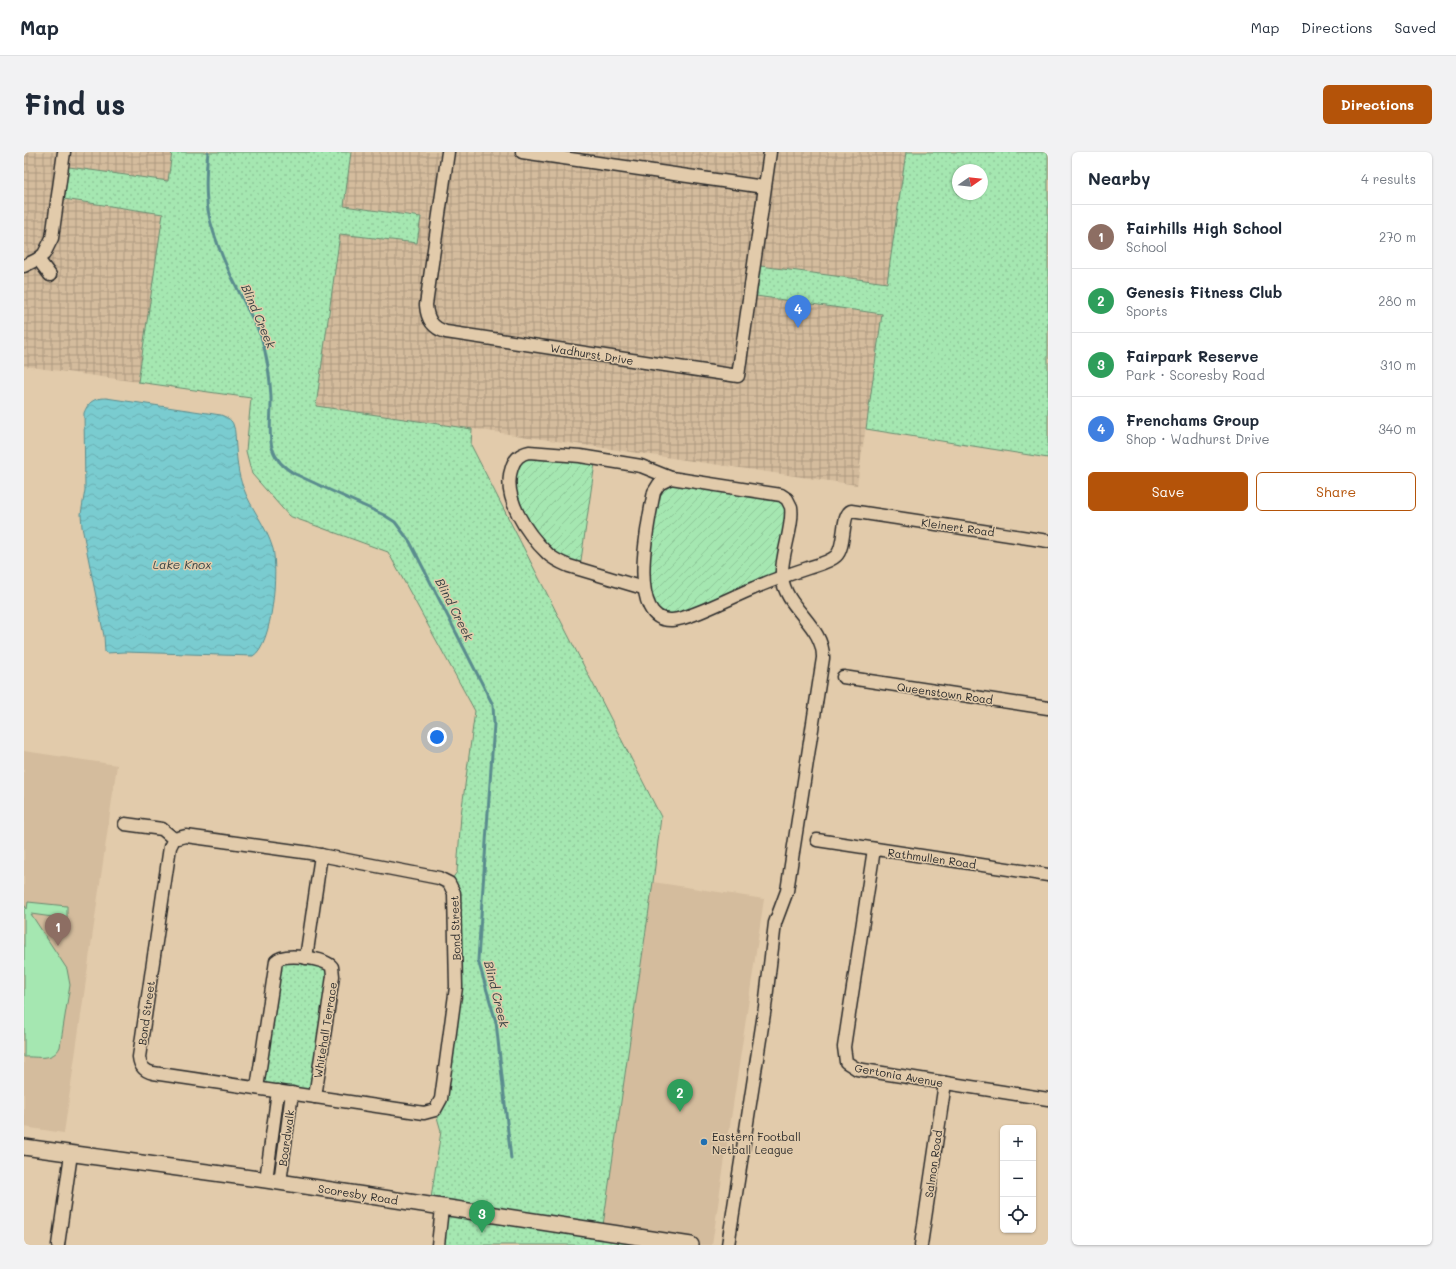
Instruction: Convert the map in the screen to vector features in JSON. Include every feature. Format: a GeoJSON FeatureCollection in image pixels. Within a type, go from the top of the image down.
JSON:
{"type":"FeatureCollection","features":[{"type":"Feature","properties":{"kind":"main road","name":"Scoresby Road"},"geometry":{"type":"LineString","coordinates":[[24,1147],[273,1181],[691,1245]]}},
{"type":"Feature","properties":{"kind":"street"},"geometry":{"type":"LineString","coordinates":[[24,266],[38,259],[44,254],[52,238],[64,152]]}},
{"type":"Feature","properties":{"kind":"street","name":"Wadhurst Drive"},"geometry":{"type":"LineString","coordinates":[[448,152],[426,305],[428,318],[436,328],[446,332],[738,376],[770,152]]}},
{"type":"Feature","properties":{"kind":"street"},"geometry":{"type":"LineString","coordinates":[[522,152],[764,187]]}},
{"type":"Feature","properties":{"kind":"street"},"geometry":{"type":"LineString","coordinates":[[38,259],[50,275]]}},
{"type":"Feature","properties":{"kind":"street"},"geometry":{"type":"LineString","coordinates":[[644,588],[569,566],[549,555],[532,536],[516,508],[510,485],[511,468],[519,456],[535,452],[580,456],[641,466],[671,478],[781,495],[790,502],[791,510],[782,577],[788,593],[819,638],[823,649],[823,658],[787,891],[776,923],[766,1006],[728,1245]]}},
{"type":"Feature","properties":{"kind":"street"},"geometry":{"type":"LineString","coordinates":[[671,478],[659,484],[654,492],[644,560],[644,588],[648,603],[655,614],[672,620],[690,615],[782,577]]}},
{"type":"Feature","properties":{"kind":"street","name":"Kleinert Road"},"geometry":{"type":"LineString","coordinates":[[782,577],[834,558],[841,548],[847,514],[850,512],[1048,540]]}},
{"type":"Feature","properties":{"kind":"street","name":"Queenstown Road"},"geometry":{"type":"LineString","coordinates":[[843,677],[1048,708]]}},
{"type":"Feature","properties":{"kind":"street"},"geometry":{"type":"LineString","coordinates":[[125,824],[162,830],[174,839]]}},
{"type":"Feature","properties":{"kind":"street","name":"Bond Street"},"geometry":{"type":"LineString","coordinates":[[186,836],[321,855],[439,878],[449,883],[454,893],[456,987],[441,1099],[435,1110],[424,1113],[150,1073],[145,1071],[140,1061],[170,847],[174,839],[186,836]]}},
{"type":"Feature","properties":{"kind":"street","name":"Rathmullen Road"},"geometry":{"type":"LineString","coordinates":[[817,840],[1048,875]]}},
{"type":"Feature","properties":{"kind":"street","name":"Gertonia Avenue"},"geometry":{"type":"LineString","coordinates":[[874,849],[844,1047],[846,1062],[857,1069],[1048,1099]]}},
{"type":"Feature","properties":{"kind":"street"},"geometry":{"type":"LineString","coordinates":[[306,958],[321,855]]}},
{"type":"Feature","properties":{"kind":"street","name":"Whitehall Terrace"},"geometry":{"type":"LineString","coordinates":[[257,1088],[275,965],[282,957],[306,958],[328,963],[332,967],[333,973],[315,1097]]}},
{"type":"Feature","properties":{"kind":"street","name":"Salmon Road"},"geometry":{"type":"LineString","coordinates":[[921,1245],[945,1083]]}},
{"type":"Feature","properties":{"kind":"street","name":"Boardwalk"},"geometry":{"type":"LineString","coordinates":[[273,1181],[278,1091]]}},
{"type":"Feature","properties":{"kind":"street","name":"Boardwalk"},"geometry":{"type":"LineString","coordinates":[[273,1181],[292,1093]]}},
{"type":"Feature","properties":{"kind":"street"},"geometry":{"type":"LineString","coordinates":[[58,1245],[71,1154]]}},
{"type":"Feature","properties":{"kind":"street"},"geometry":{"type":"LineString","coordinates":[[438,1245],[442,1208]]}},
{"type":"Feature","properties":{"kind":"shaded area"},"geometry":{"type":"Polygon","coordinates":[[[24,152],[172,152],[168,181],[62,166],[75,201],[163,214],[138,382],[24,366],[24,152]]]}},
{"type":"Feature","properties":{"kind":"shaded area"},"geometry":{"type":"Polygon","coordinates":[[[351,152],[906,152],[887,283],[753,265],[749,295],[883,314],[857,485],[316,406],[340,234],[416,243],[421,217],[344,206],[351,152]]]}},
{"type":"Feature","properties":{"kind":"shaded area"},"geometry":{"type":"Polygon","coordinates":[[[24,751],[117,765],[64,1133],[24,1127],[24,751]]]}},
{"type":"Feature","properties":{"kind":"shaded area"},"geometry":{"type":"Polygon","coordinates":[[[653,882],[764,899],[712,1245],[691,1245],[602,1232],[653,882]]]}},
{"type":"Feature","properties":{"kind":"green space"},"geometry":{"type":"Polygon","coordinates":[[[172,152],[351,152],[344,206],[421,217],[417,243],[340,234],[316,406],[472,429],[471,445],[661,817],[653,882],[602,1232],[691,1245],[438,1245],[442,1208],[430,1205],[441,1131],[435,1110],[456,996],[449,883],[457,872],[461,815],[475,711],[388,552],[289,516],[252,474],[246,451],[251,398],[138,382],[163,214],[57,198],[62,166],[168,181],[172,152]]]}},
{"type":"Feature","properties":{"kind":"green space"},"geometry":{"type":"Polygon","coordinates":[[[906,152],[1048,152],[1048,458],[866,429],[882,314],[749,295],[753,265],[887,283],[906,152]]]}},
{"type":"Feature","properties":{"kind":"green space"},"geometry":{"type":"Polygon","coordinates":[[[524,456],[595,463],[580,567],[564,561],[539,541],[514,496],[515,465],[524,456]]]}},
{"type":"Feature","properties":{"kind":"green space"},"geometry":{"type":"Polygon","coordinates":[[[671,482],[781,500],[787,508],[780,574],[682,615],[658,612],[646,584],[657,493],[671,482]]]}},
{"type":"Feature","properties":{"kind":"green space"},"geometry":{"type":"Polygon","coordinates":[[[28,902],[67,906],[67,919],[31,914],[67,969],[70,985],[60,1047],[53,1055],[44,1057],[24,1057],[24,905],[27,909],[28,902]]]}},
{"type":"Feature","properties":{"kind":"green space"},"geometry":{"type":"Polygon","coordinates":[[[276,961],[330,964],[315,1097],[257,1088],[276,961]]]}},
{"type":"Feature","properties":{"kind":"water","name":"Lake Knox"},"geometry":{"type":"Polygon","coordinates":[[[106,398],[221,415],[228,418],[232,422],[235,430],[237,463],[241,482],[250,503],[270,540],[274,559],[274,589],[269,622],[260,649],[253,656],[105,652],[104,636],[82,527],[81,514],[85,490],[84,413],[87,406],[92,401],[106,398]]]}},
{"type":"Feature","properties":{"kind":"waterway","name":"Blind Creek"},"geometry":{"type":"LineString","coordinates":[[208,152],[206,181],[208,210],[223,258],[261,336],[268,366],[271,389],[271,440],[273,450],[277,458],[284,467],[295,474],[384,515],[395,522],[410,542],[493,705],[494,724],[478,960],[496,1022],[511,1159]]}},
{"type":"Feature","properties":{"kind":"place","name":"Frenchams Group"},"geometry":{"type":"Point","coordinates":[798,328]}},
{"type":"Feature","properties":{"kind":"place","name":"Fairhills High School"},"geometry":{"type":"Point","coordinates":[58,946]}},
{"type":"Feature","properties":{"kind":"place","name":"Genesis Fitness Club"},"geometry":{"type":"Point","coordinates":[680,1112]}},
{"type":"Feature","properties":{"kind":"place","name":"Eastern Football Netball League"},"geometry":{"type":"Point","coordinates":[704,1142]}},
{"type":"Feature","properties":{"kind":"place","name":"Fairpark Reserve"},"geometry":{"type":"Point","coordinates":[482,1233]}}]}
